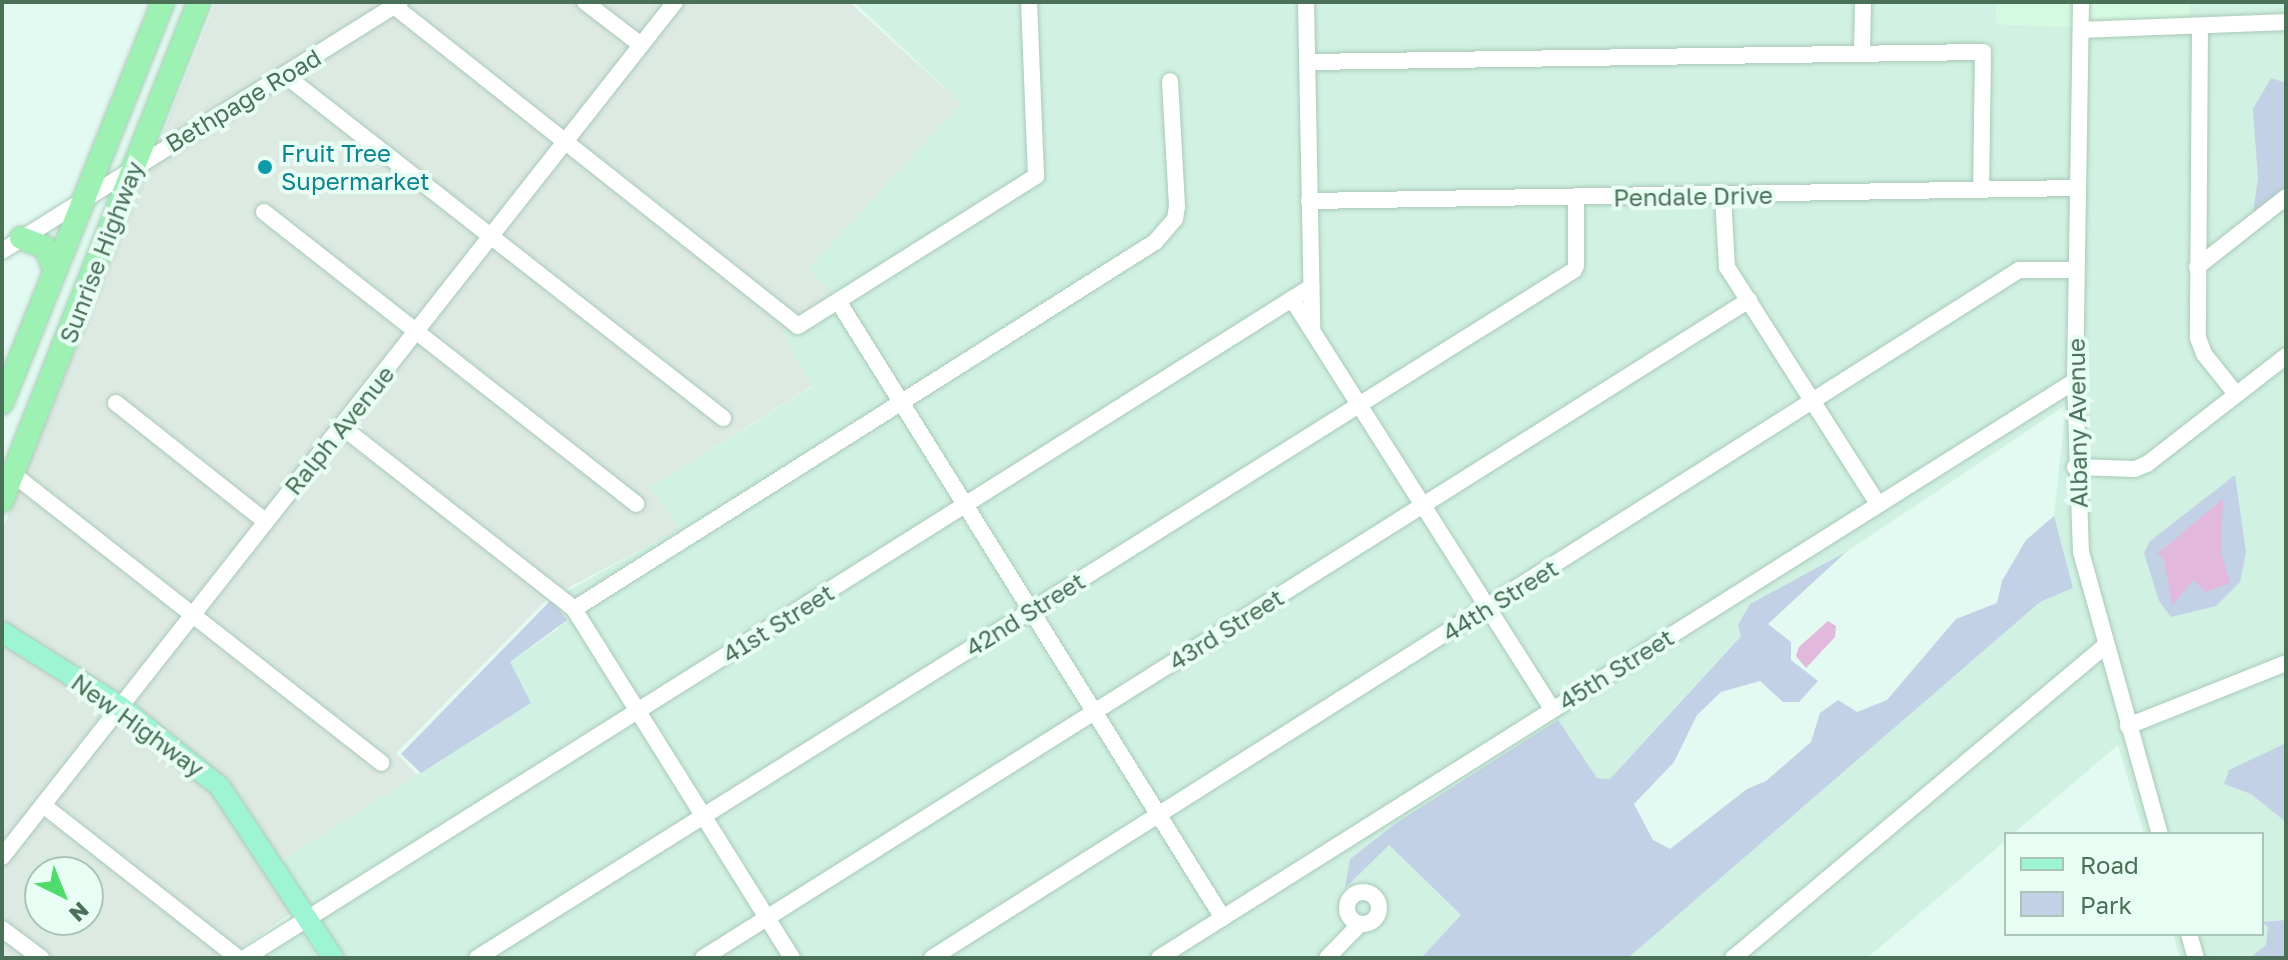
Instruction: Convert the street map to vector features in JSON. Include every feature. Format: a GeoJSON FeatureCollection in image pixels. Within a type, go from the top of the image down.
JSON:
{"type":"FeatureCollection","features":[{"type":"Feature","properties":{"kind":"highway","name":"Sunrise Highway"},"geometry":{"type":"LineString","coordinates":[[2,403],[163,2]]}},
{"type":"Feature","properties":{"kind":"highway","name":"Sunrise Highway"},"geometry":{"type":"LineString","coordinates":[[2,501],[199,2]]}},
{"type":"Feature","properties":{"kind":"highway"},"geometry":{"type":"LineString","coordinates":[[11,244],[45,247],[55,271]]}},
{"type":"Feature","properties":{"kind":"main road","name":"New Highway"},"geometry":{"type":"LineString","coordinates":[[2,632],[121,707],[220,787],[333,958]]}},
{"type":"Feature","properties":{"kind":"street"},"geometry":{"type":"LineString","coordinates":[[585,2],[641,45]]}},
{"type":"Feature","properties":{"kind":"street","name":"Ralph Avenue"},"geometry":{"type":"LineString","coordinates":[[2,857],[675,2]]}},
{"type":"Feature","properties":{"kind":"street"},"geometry":{"type":"LineString","coordinates":[[397,4],[798,326],[1036,176],[1029,2]]}},
{"type":"Feature","properties":{"kind":"street"},"geometry":{"type":"LineString","coordinates":[[1306,2],[1312,330]]}},
{"type":"Feature","properties":{"kind":"street"},"geometry":{"type":"LineString","coordinates":[[1862,53],[1863,2]]}},
{"type":"Feature","properties":{"kind":"street","name":"Albany Avenue"},"geometry":{"type":"LineString","coordinates":[[2081,2],[2075,381],[2075,467],[2081,552],[2159,832]]}},
{"type":"Feature","properties":{"kind":"street","name":"Bethpage Road"},"geometry":{"type":"LineString","coordinates":[[11,244],[134,166],[286,76],[397,4]]}},
{"type":"Feature","properties":{"kind":"street"},"geometry":{"type":"LineString","coordinates":[[2081,30],[2286,22]]}},
{"type":"Feature","properties":{"kind":"street"},"geometry":{"type":"LineString","coordinates":[[2200,27],[2198,338],[2204,354],[2236,394]]}},
{"type":"Feature","properties":{"kind":"street"},"geometry":{"type":"LineString","coordinates":[[1307,62],[1983,52],[1981,187]]}},
{"type":"Feature","properties":{"kind":"street"},"geometry":{"type":"LineString","coordinates":[[286,76],[723,418]]}},
{"type":"Feature","properties":{"kind":"street"},"geometry":{"type":"LineString","coordinates":[[574,609],[1155,242],[1175,219],[1177,206],[1170,81]]}},
{"type":"Feature","properties":{"kind":"street","name":"Pendale Drive"},"geometry":{"type":"LineString","coordinates":[[1309,201],[1723,196],[1981,187],[2078,188]]}},
{"type":"Feature","properties":{"kind":"street"},"geometry":{"type":"LineString","coordinates":[[1723,196],[1727,267],[1878,504]]}},
{"type":"Feature","properties":{"kind":"street"},"geometry":{"type":"LineString","coordinates":[[2197,267],[2286,197]]}},
{"type":"Feature","properties":{"kind":"street","name":"42nd Street"},"geometry":{"type":"LineString","coordinates":[[477,958],[1575,268],[1576,198]]}},
{"type":"Feature","properties":{"kind":"street"},"geometry":{"type":"LineString","coordinates":[[264,212],[636,504]]}},
{"type":"Feature","properties":{"kind":"street","name":"44th Street"},"geometry":{"type":"LineString","coordinates":[[932,958],[2019,270],[2076,270]]}},
{"type":"Feature","properties":{"kind":"street","name":"41st Street"},"geometry":{"type":"LineString","coordinates":[[245,958],[1311,287]]}},
{"type":"Feature","properties":{"kind":"street"},"geometry":{"type":"LineString","coordinates":[[1292,299],[1552,709]]}},
{"type":"Feature","properties":{"kind":"street","name":"43rd Street"},"geometry":{"type":"LineString","coordinates":[[703,958],[1749,300]]}},
{"type":"Feature","properties":{"kind":"street"},"geometry":{"type":"LineString","coordinates":[[838,301],[1223,918]]}},
{"type":"Feature","properties":{"kind":"street"},"geometry":{"type":"LineString","coordinates":[[2075,467],[2135,469],[2147,464],[2286,356]]}},
{"type":"Feature","properties":{"kind":"street","name":"45th Street"},"geometry":{"type":"LineString","coordinates":[[1159,958],[2075,381]]}},
{"type":"Feature","properties":{"kind":"street"},"geometry":{"type":"LineString","coordinates":[[116,403],[266,522]]}},
{"type":"Feature","properties":{"kind":"street"},"geometry":{"type":"LineString","coordinates":[[341,426],[574,609],[792,958]]}},
{"type":"Feature","properties":{"kind":"street"},"geometry":{"type":"LineString","coordinates":[[13,474],[381,763]]}},
{"type":"Feature","properties":{"kind":"street"},"geometry":{"type":"LineString","coordinates":[[1733,958],[2105,646]]}},
{"type":"Feature","properties":{"kind":"street"},"geometry":{"type":"LineString","coordinates":[[2128,726],[2286,663]]}},
{"type":"Feature","properties":{"kind":"street"},"geometry":{"type":"LineString","coordinates":[[43,805],[238,958]]}},
{"type":"Feature","properties":{"kind":"street"},"geometry":{"type":"LineString","coordinates":[[1327,958],[1360,924]]}},
{"type":"Feature","properties":{"kind":"street"},"geometry":{"type":"LineString","coordinates":[[2,929],[41,958]]}},
{"type":"Feature","properties":{"kind":"street"},"geometry":{"type":"LineString","coordinates":[[2190,936],[2196,958]]}},
{"type":"Feature","properties":{"kind":"shaded area"},"geometry":{"type":"Polygon","coordinates":[[[216,2],[849,2],[961,103],[808,269],[832,292],[782,333],[812,386],[650,487],[680,529],[547,599],[396,753],[417,775],[265,871],[292,912],[228,958],[2,958],[2,530],[216,2]]]}},
{"type":"Feature","properties":{"kind":"shaded area"},"geometry":{"type":"Polygon","coordinates":[[[854,2],[1996,2],[1997,24],[2191,32],[2189,2],[2286,2],[2286,958],[2180,958],[2174,936],[2264,936],[2264,832],[2143,832],[2118,745],[2015,832],[2004,832],[2004,842],[1867,958],[1628,958],[2040,602],[2073,588],[2054,516],[2066,405],[1846,552],[1750,604],[1741,635],[1610,779],[1597,778],[1558,721],[1396,823],[1350,859],[1349,871],[1389,845],[1461,915],[1421,958],[343,958],[281,860],[530,704],[510,662],[559,628],[551,600],[679,529],[650,487],[812,387],[782,333],[832,292],[807,270],[961,103],[854,2]]]}},
{"type":"Feature","properties":{"kind":"shaded area"},"geometry":{"type":"Polygon","coordinates":[[[1996,2],[2189,2],[2191,33],[1997,24],[1996,2]]]}},
{"type":"Feature","properties":{"kind":"shaded area"},"geometry":{"type":"Polygon","coordinates":[[[2223,499],[2221,552],[2230,583],[2205,592],[2194,580],[2172,605],[2164,559],[2157,554],[2223,499]]]}},
{"type":"Feature","properties":{"kind":"shaded area"},"geometry":{"type":"Polygon","coordinates":[[[1828,621],[1836,626],[1835,637],[1806,668],[1796,656],[1799,647],[1828,621]]]}},
{"type":"Feature","properties":{"kind":"shaded area"},"geometry":{"type":"Polygon","coordinates":[[[299,929],[317,958],[249,958],[299,929]]]}},
{"type":"Feature","properties":{"kind":"green space"},"geometry":{"type":"Polygon","coordinates":[[[2271,78],[2286,83],[2286,192],[2253,213],[2258,179],[2253,109],[2271,78]]]}},
{"type":"Feature","properties":{"kind":"green space"},"geometry":{"type":"Polygon","coordinates":[[[2235,475],[2246,552],[2240,582],[2216,606],[2171,617],[2159,601],[2144,553],[2150,541],[2235,475]]]}},
{"type":"Feature","properties":{"kind":"green space"},"geometry":{"type":"Polygon","coordinates":[[[2054,516],[2073,588],[2040,602],[1628,958],[1421,958],[1461,915],[1389,845],[1345,888],[1350,859],[1396,823],[1558,720],[1597,778],[1610,779],[1741,636],[1738,625],[1750,604],[1846,552],[1768,624],[1791,642],[1791,660],[1818,681],[1799,702],[1783,702],[1760,681],[1721,692],[1697,715],[1674,762],[1634,804],[1653,840],[1670,849],[1747,789],[1766,781],[1811,742],[1820,713],[1838,700],[1857,712],[1887,700],[1956,619],[1997,603],[2002,581],[2026,540],[2054,516]]]}},
{"type":"Feature","properties":{"kind":"green space"},"geometry":{"type":"Polygon","coordinates":[[[551,600],[567,620],[510,662],[531,703],[421,773],[401,754],[551,600]]]}},
{"type":"Feature","properties":{"kind":"green space"},"geometry":{"type":"Polygon","coordinates":[[[2286,743],[2286,822],[2251,794],[2224,784],[2229,770],[2286,743]]]}},
{"type":"Feature","properties":{"kind":"green space"},"geometry":{"type":"Polygon","coordinates":[[[2286,920],[2286,958],[2250,958],[2266,945],[2268,927],[2264,922],[2286,920]]]}},
{"type":"Feature","properties":{"kind":"place","name":"Fruit Tree Supermarket"},"geometry":{"type":"Point","coordinates":[265,167]}}]}
